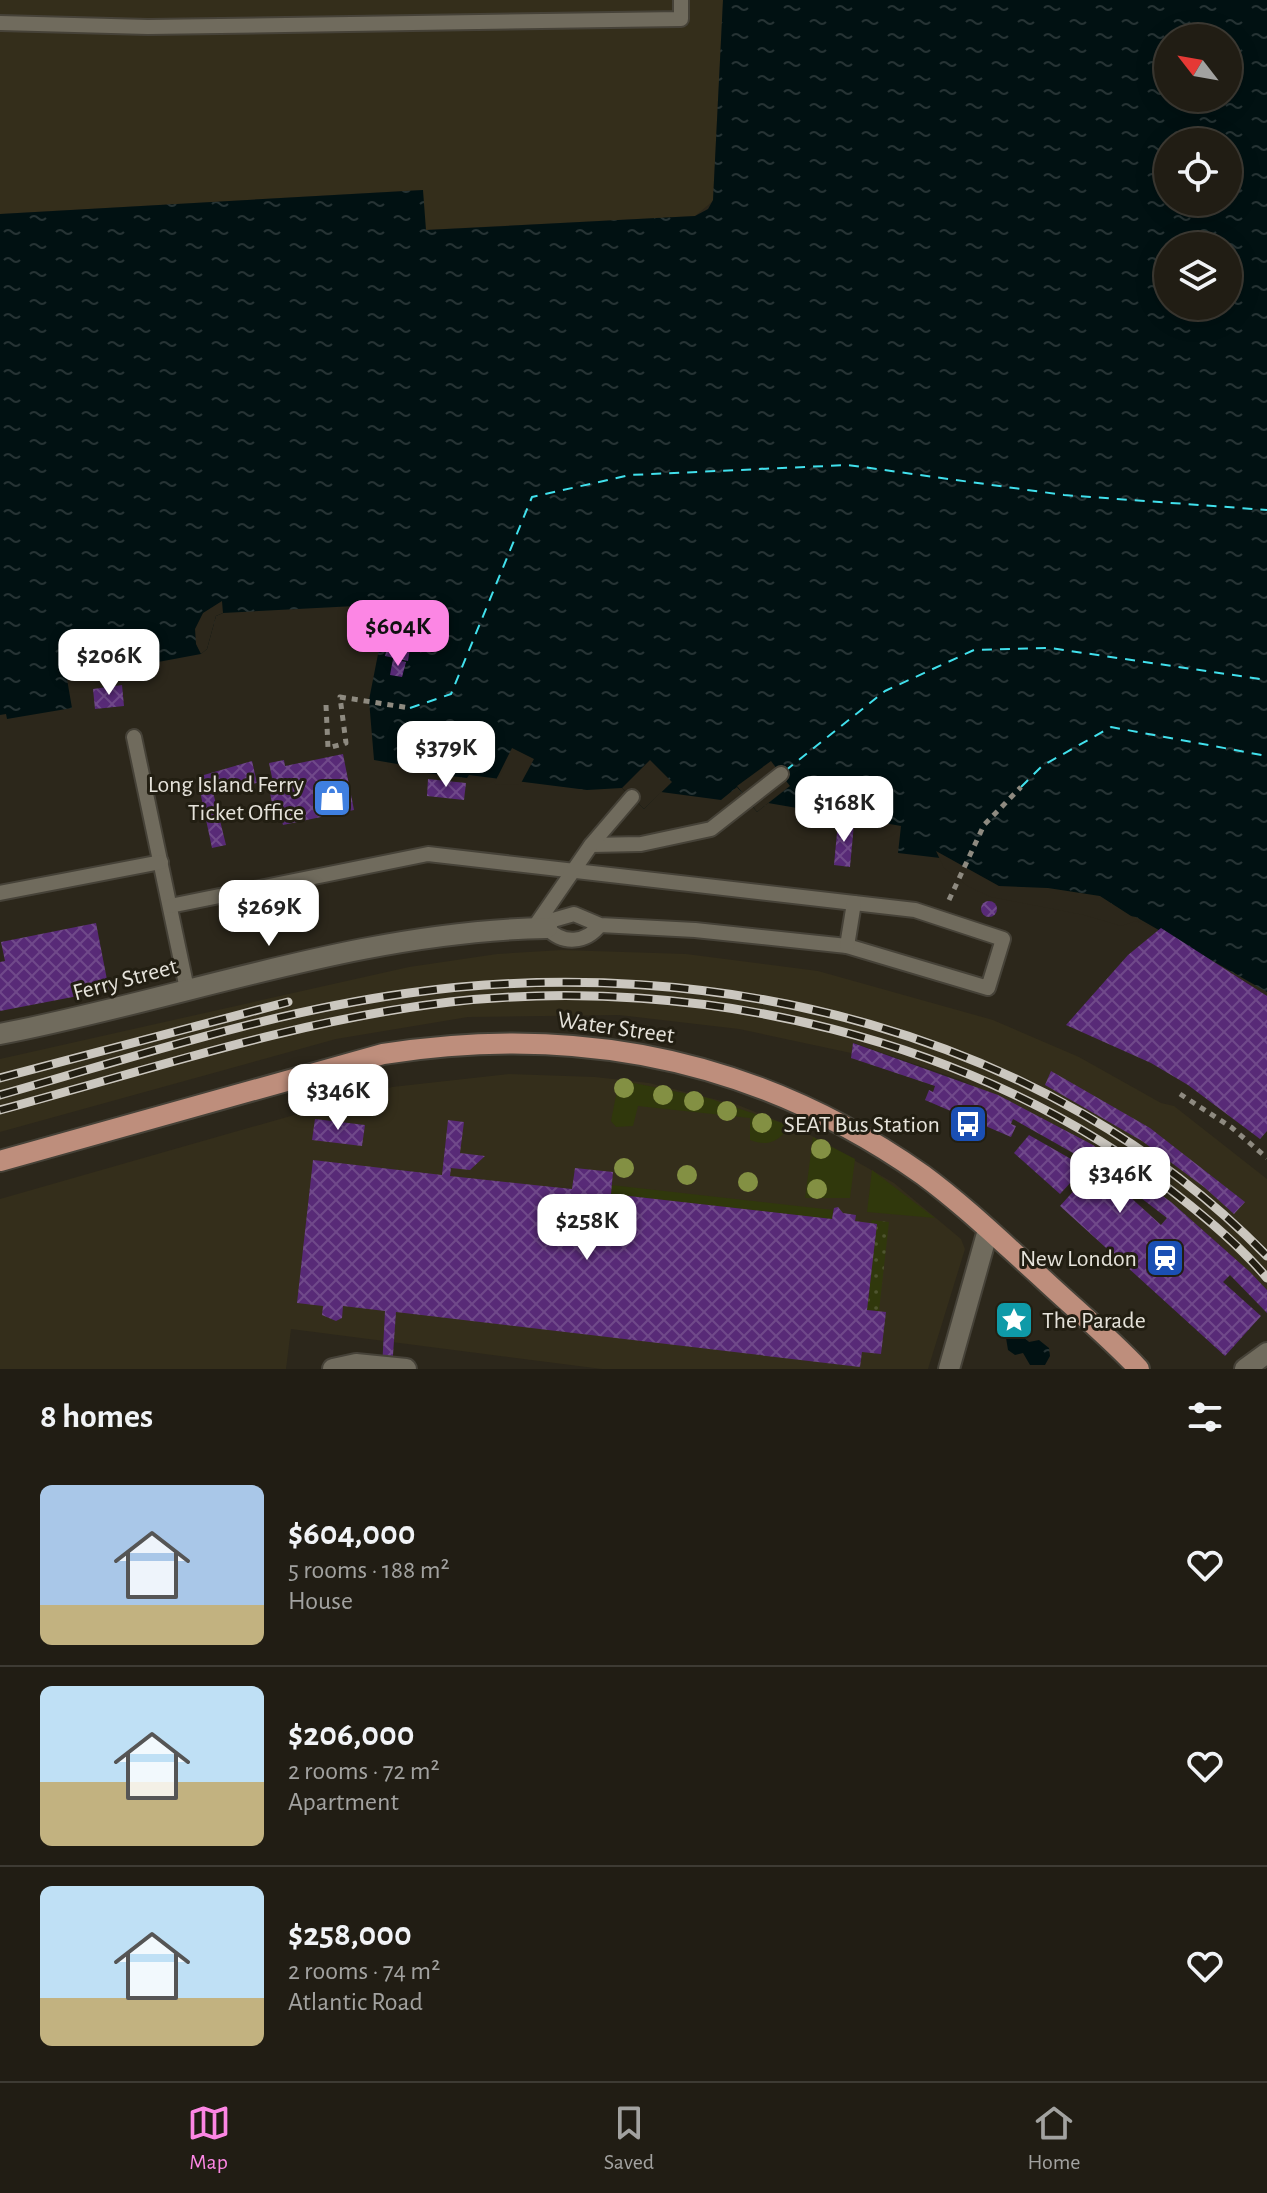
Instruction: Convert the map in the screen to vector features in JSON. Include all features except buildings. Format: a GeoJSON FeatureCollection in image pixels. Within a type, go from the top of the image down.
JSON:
{"type":"FeatureCollection","features":[{"type":"Feature","properties":{"kind":"main road","name":"Water Street"},"geometry":{"type":"LineString","coordinates":[[0,1161],[383,1054],[480,1042],[574,1044],[668,1059],[718,1073],[814,1111],[906,1164],[988,1230],[1139,1369]]}},
{"type":"Feature","properties":{"kind":"street","name":"Ferry Street"},"geometry":{"type":"LineString","coordinates":[[0,1034],[116,1011],[187,989],[446,933],[540,928]]}},
{"type":"Feature","properties":{"kind":"street"},"geometry":{"type":"LineString","coordinates":[[949,1369],[988,1230]]}},
{"type":"Feature","properties":{"kind":"street"},"geometry":{"type":"LineString","coordinates":[[1245,1369],[1267,1353]]}},
{"type":"Feature","properties":{"kind":"street"},"geometry":{"type":"LineString","coordinates":[[333,1369],[356,1364],[406,1369]]}},
{"type":"Feature","properties":{"kind":"lane"},"geometry":{"type":"LineString","coordinates":[[0,23],[148,27],[681,19],[681,0]]}},
{"type":"Feature","properties":{"kind":"lane"},"geometry":{"type":"LineString","coordinates":[[134,737],[187,989]]}},
{"type":"Feature","properties":{"kind":"lane"},"geometry":{"type":"LineString","coordinates":[[591,845],[641,844],[711,829],[781,774]]}},
{"type":"Feature","properties":{"kind":"lane"},"geometry":{"type":"LineString","coordinates":[[540,928],[591,845],[632,797]]}},
{"type":"Feature","properties":{"kind":"lane"},"geometry":{"type":"LineString","coordinates":[[170,906],[426,854],[927,912],[1003,939],[988,988],[847,946],[695,930],[600,925],[574,914],[553,920],[540,928]]}},
{"type":"Feature","properties":{"kind":"lane"},"geometry":{"type":"LineString","coordinates":[[0,893],[161,862]]}},
{"type":"Feature","properties":{"kind":"lane"},"geometry":{"type":"LineString","coordinates":[[847,946],[849,902]]}},
{"type":"Feature","properties":{"kind":"lane"},"geometry":{"type":"LineString","coordinates":[[540,928],[573,941],[593,935],[600,925]]}},
{"type":"Feature","properties":{"kind":"path"},"geometry":{"type":"LineString","coordinates":[[326,705],[328,748],[346,743],[340,697],[410,708]]}},
{"type":"Feature","properties":{"kind":"path"},"geometry":{"type":"LineString","coordinates":[[953,897],[984,825],[1021,787]]}},
{"type":"Feature","properties":{"kind":"path"},"geometry":{"type":"LineString","coordinates":[[1180,1094],[1231,1127],[1267,1158]]}},
{"type":"Feature","properties":{"kind":"shaded area"},"geometry":{"type":"Polygon","coordinates":[[[0,0],[723,0],[713,201],[695,216],[425,230],[422,190],[0,214],[0,0]]]}},
{"type":"Feature","properties":{"kind":"shaded area"},"geometry":{"type":"Polygon","coordinates":[[[562,950],[686,954],[818,971],[993,1020],[1079,1057],[1161,1103],[1174,1106],[1267,1179],[1267,1290],[1171,1202],[1079,1137],[961,1080],[854,1043],[851,1053],[739,1029],[619,1015],[468,1017],[336,1039],[0,1132],[0,1059],[409,967],[497,954],[562,950]]]}},
{"type":"Feature","properties":{"kind":"shaded area"},"geometry":{"type":"Polygon","coordinates":[[[509,1074],[595,1077],[649,1083],[738,1105],[805,1132],[894,1183],[961,1239],[965,1249],[928,1369],[602,1369],[291,1329],[286,1369],[0,1369],[0,1199],[392,1087],[509,1074]]]}},
{"type":"Feature","properties":{"kind":"green space"},"geometry":{"type":"Polygon","coordinates":[[[619,1080],[708,1098],[791,1126],[778,1139],[763,1143],[750,1140],[750,1118],[638,1106],[633,1126],[616,1127],[611,1121],[619,1080]]]}},
{"type":"Feature","properties":{"kind":"green space"},"geometry":{"type":"Polygon","coordinates":[[[813,1137],[855,1159],[850,1198],[805,1198],[813,1137]]]}},
{"type":"Feature","properties":{"kind":"green space"},"geometry":{"type":"Polygon","coordinates":[[[872,1170],[935,1218],[867,1212],[872,1170]]]}},
{"type":"Feature","properties":{"kind":"green space"},"geometry":{"type":"Polygon","coordinates":[[[611,1185],[833,1210],[832,1219],[611,1194],[611,1185]]]}},
{"type":"Feature","properties":{"kind":"green space"},"geometry":{"type":"Polygon","coordinates":[[[872,1220],[889,1222],[879,1311],[867,1310],[877,1224],[871,1223],[872,1220]]]}},
{"type":"Feature","properties":{"kind":"water"},"geometry":{"type":"Polygon","coordinates":[[[723,0],[1267,0],[1267,992],[1136,917],[1028,900],[947,865],[940,858],[898,853],[901,826],[768,803],[757,812],[737,787],[721,800],[661,792],[644,809],[622,788],[587,790],[469,775],[467,778],[426,773],[426,769],[374,760],[369,700],[386,613],[375,605],[223,613],[216,616],[207,649],[201,654],[67,679],[72,708],[7,719],[6,714],[0,715],[0,214],[423,190],[426,230],[695,216],[708,209],[713,200],[723,0]]]}},
{"type":"Feature","properties":{"kind":"water"},"geometry":{"type":"Polygon","coordinates":[[[1019,1331],[1029,1342],[1039,1340],[1049,1348],[1050,1356],[1045,1365],[1030,1365],[1023,1353],[1015,1355],[1008,1350],[1006,1338],[1019,1331]]]}},
{"type":"Feature","properties":{"kind":"pier"},"geometry":{"type":"Polygon","coordinates":[[[222,601],[223,613],[216,616],[207,649],[201,654],[196,644],[195,629],[203,613],[222,601]]]}},
{"type":"Feature","properties":{"kind":"pier"},"geometry":{"type":"Polygon","coordinates":[[[512,748],[534,759],[520,785],[494,784],[512,748]]]}},
{"type":"Feature","properties":{"kind":"pier"},"geometry":{"type":"Polygon","coordinates":[[[650,760],[672,782],[644,809],[622,788],[650,760]]]}},
{"type":"Feature","properties":{"kind":"pier"},"geometry":{"type":"Polygon","coordinates":[[[771,761],[790,786],[757,812],[737,786],[771,761]]]}},
{"type":"Feature","properties":{"kind":"pier"},"geometry":{"type":"Polygon","coordinates":[[[936,851],[999,886],[1048,888],[1100,896],[1142,923],[1158,929],[1136,921],[1121,926],[1084,915],[991,897],[969,887],[944,868],[936,851]]]}},
{"type":"Feature","properties":{"kind":"ferry route"},"geometry":{"type":"LineString","coordinates":[[410,708],[451,694],[532,497],[630,475],[848,465],[1064,495],[1267,510]]}},
{"type":"Feature","properties":{"kind":"ferry route"},"geometry":{"type":"LineString","coordinates":[[785,771],[885,691],[974,650],[1050,648],[1267,680]]}},
{"type":"Feature","properties":{"kind":"ferry route"},"geometry":{"type":"LineString","coordinates":[[1021,787],[1042,766],[1111,727],[1267,756]]}},
{"type":"Feature","properties":{"kind":"railway"},"geometry":{"type":"LineString","coordinates":[[0,1095],[254,1024],[409,993],[524,983],[641,985],[756,998],[870,1024],[979,1063],[1083,1114],[1180,1178],[1267,1256]]}},
{"type":"Feature","properties":{"kind":"railway"},"geometry":{"type":"LineString","coordinates":[[0,1110],[279,1034],[393,1010],[450,1002],[545,996],[641,998],[737,1009],[833,1029],[925,1058],[1015,1095],[1099,1140],[1177,1195],[1224,1234],[1267,1278]]}},
{"type":"Feature","properties":{"kind":"railway"},"geometry":{"type":"LineString","coordinates":[[0,1078],[288,1002]]}},
{"type":"Feature","properties":{"kind":"place","name":"Long Island Ferry Ticket Office"},"geometry":{"type":"Point","coordinates":[332,798]}},
{"type":"Feature","properties":{"kind":"place","name":"SEAT Bus Station"},"geometry":{"type":"Point","coordinates":[968,1124]}},
{"type":"Feature","properties":{"kind":"place","name":"New London"},"geometry":{"type":"Point","coordinates":[1165,1258]}},
{"type":"Feature","properties":{"kind":"place","name":"The Parade"},"geometry":{"type":"Point","coordinates":[1014,1320]}}]}
